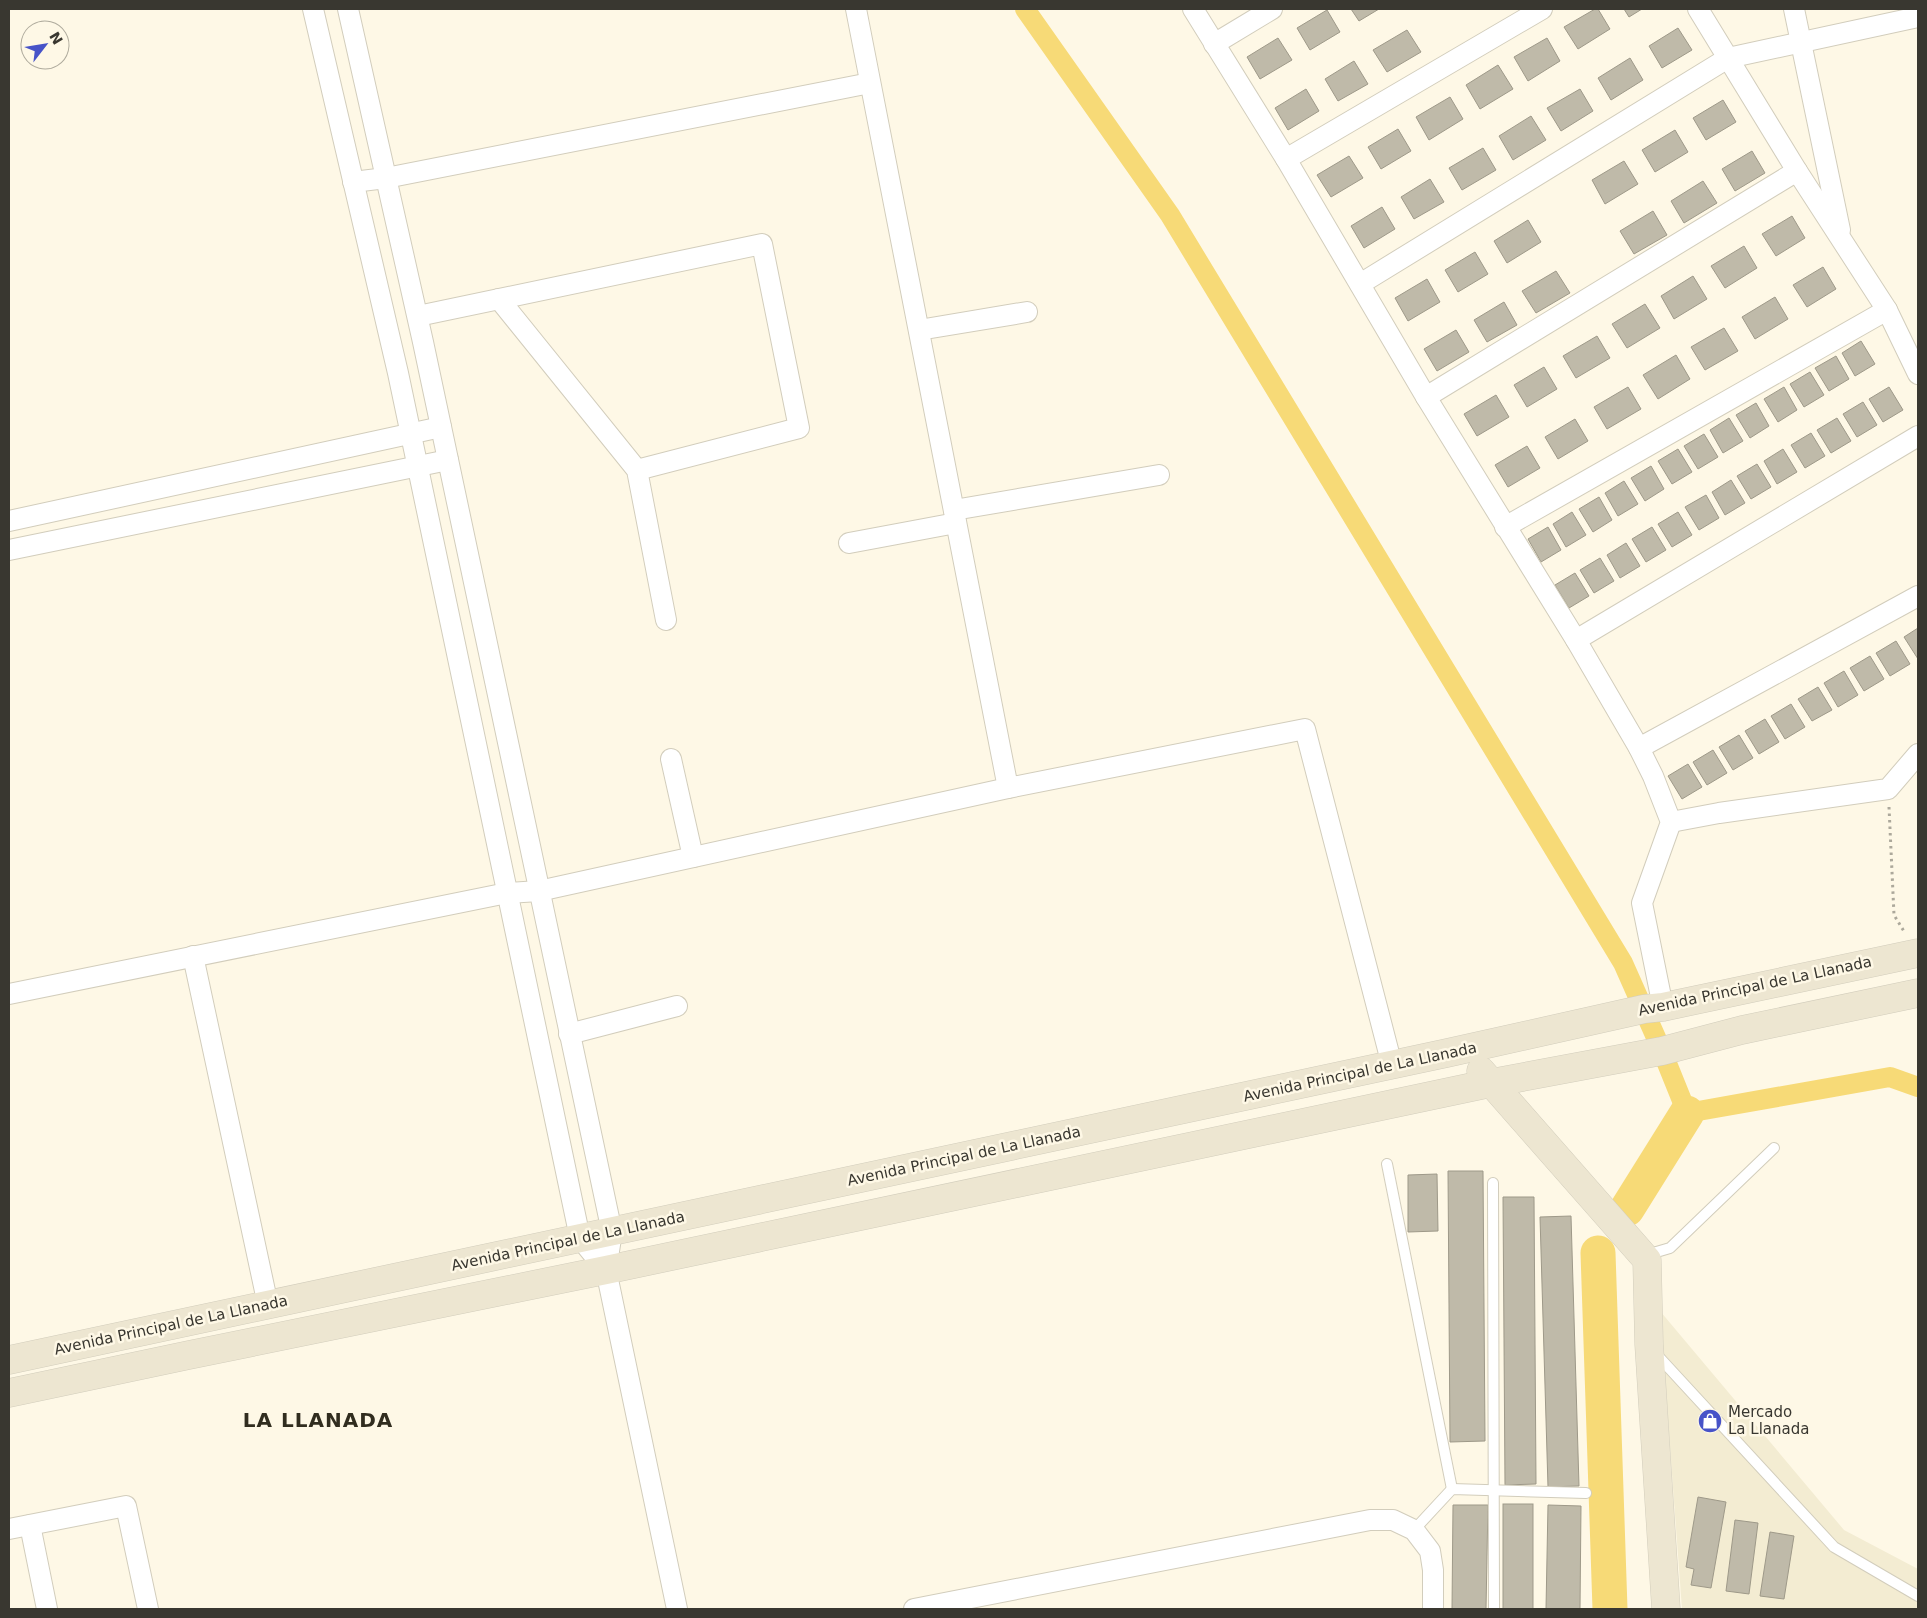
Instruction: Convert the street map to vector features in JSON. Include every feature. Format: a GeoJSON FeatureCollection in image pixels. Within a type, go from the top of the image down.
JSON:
{"type":"FeatureCollection","features":[{"type":"Feature","properties":{"kind":"main road","name":"Avenida Principal de La Llanada"},"geometry":{"type":"LineString","coordinates":[[9,1360],[1392,1065],[1644,1009],[1663,1007],[1918,953]]}},
{"type":"Feature","properties":{"kind":"main road"},"geometry":{"type":"LineString","coordinates":[[9,1393],[606,1270],[1492,1083],[1662,1051],[1742,1030],[1918,993]]}},
{"type":"Feature","properties":{"kind":"main road"},"geometry":{"type":"LineString","coordinates":[[1492,1083],[1491,1061],[1507,1040]]}},
{"type":"Feature","properties":{"kind":"main road"},"geometry":{"type":"LineString","coordinates":[[1447,1053],[1473,1063],[1646,1260],[1649,1344],[1666,1609]]}},
{"type":"Feature","properties":{"kind":"street"},"geometry":{"type":"LineString","coordinates":[[313,9],[417,466],[580,1238],[606,1270]]}},
{"type":"Feature","properties":{"kind":"street"},"geometry":{"type":"LineString","coordinates":[[348,9],[442,427],[612,1232],[606,1270],[677,1609]]}},
{"type":"Feature","properties":{"kind":"street"},"geometry":{"type":"LineString","coordinates":[[856,9],[1008,788]]}},
{"type":"Feature","properties":{"kind":"street"},"geometry":{"type":"LineString","coordinates":[[1193,9],[1286,159],[1505,527],[1576,640],[1639,748],[1653,776],[1671,822],[1642,903],[1663,1007]]}},
{"type":"Feature","properties":{"kind":"street"},"geometry":{"type":"LineString","coordinates":[[1214,44],[1272,9]]}},
{"type":"Feature","properties":{"kind":"street"},"geometry":{"type":"LineString","coordinates":[[1286,159],[1542,9]]}},
{"type":"Feature","properties":{"kind":"street"},"geometry":{"type":"LineString","coordinates":[[1698,9],[1797,171],[1887,310],[1918,374]]}},
{"type":"Feature","properties":{"kind":"street"},"geometry":{"type":"LineString","coordinates":[[1794,9],[1843,242]]}},
{"type":"Feature","properties":{"kind":"street"},"geometry":{"type":"LineString","coordinates":[[1360,284],[1728,58],[1918,17]]}},
{"type":"Feature","properties":{"kind":"street"},"geometry":{"type":"LineString","coordinates":[[353,182],[386,178],[870,83]]}},
{"type":"Feature","properties":{"kind":"street"},"geometry":{"type":"LineString","coordinates":[[1426,396],[1797,171]]}},
{"type":"Feature","properties":{"kind":"street"},"geometry":{"type":"LineString","coordinates":[[418,316],[762,244],[799,428],[637,470]]}},
{"type":"Feature","properties":{"kind":"street"},"geometry":{"type":"LineString","coordinates":[[499,299],[637,470],[666,620]]}},
{"type":"Feature","properties":{"kind":"street"},"geometry":{"type":"LineString","coordinates":[[1505,527],[1887,310]]}},
{"type":"Feature","properties":{"kind":"street"},"geometry":{"type":"LineString","coordinates":[[919,330],[1027,312]]}},
{"type":"Feature","properties":{"kind":"street"},"geometry":{"type":"LineString","coordinates":[[9,521],[442,427]]}},
{"type":"Feature","properties":{"kind":"street"},"geometry":{"type":"LineString","coordinates":[[1576,640],[1918,436]]}},
{"type":"Feature","properties":{"kind":"street"},"geometry":{"type":"LineString","coordinates":[[9,550],[448,460]]}},
{"type":"Feature","properties":{"kind":"street"},"geometry":{"type":"LineString","coordinates":[[849,542],[955,517],[1159,475]]}},
{"type":"Feature","properties":{"kind":"street"},"geometry":{"type":"LineString","coordinates":[[1639,748],[1918,596]]}},
{"type":"Feature","properties":{"kind":"street"},"geometry":{"type":"LineString","coordinates":[[9,994],[507,893],[539,891],[1008,788],[1305,729],[1392,1065]]}},
{"type":"Feature","properties":{"kind":"street"},"geometry":{"type":"LineString","coordinates":[[1671,822],[1719,813],[1888,789],[1918,754]]}},
{"type":"Feature","properties":{"kind":"street"},"geometry":{"type":"LineString","coordinates":[[671,759],[693,857]]}},
{"type":"Feature","properties":{"kind":"street"},"geometry":{"type":"LineString","coordinates":[[194,956],[268,1305]]}},
{"type":"Feature","properties":{"kind":"street"},"geometry":{"type":"LineString","coordinates":[[570,1034],[677,1006]]}},
{"type":"Feature","properties":{"kind":"street"},"geometry":{"type":"LineString","coordinates":[[9,1529],[126,1506],[148,1609]]}},
{"type":"Feature","properties":{"kind":"street"},"geometry":{"type":"LineString","coordinates":[[914,1609],[1370,1520],[1393,1520],[1414,1530],[1430,1551],[1433,1570],[1433,1609]]}},
{"type":"Feature","properties":{"kind":"street"},"geometry":{"type":"LineString","coordinates":[[30,1525],[47,1609]]}},
{"type":"Feature","properties":{"kind":"lane"},"geometry":{"type":"LineString","coordinates":[[1646,1260],[1653,1253],[1670,1248],[1774,1148]]}},
{"type":"Feature","properties":{"kind":"lane"},"geometry":{"type":"LineString","coordinates":[[1387,1164],[1452,1489]]}},
{"type":"Feature","properties":{"kind":"lane"},"geometry":{"type":"LineString","coordinates":[[1493,1183],[1494,1609]]}},
{"type":"Feature","properties":{"kind":"lane"},"geometry":{"type":"LineString","coordinates":[[1649,1344],[1662,1363],[1834,1547],[1918,1596]]}},
{"type":"Feature","properties":{"kind":"lane"},"geometry":{"type":"LineString","coordinates":[[1414,1530],[1452,1489],[1586,1493]]}},
{"type":"Feature","properties":{"kind":"path"},"geometry":{"type":"LineString","coordinates":[[1888,789],[1894,915],[1918,953]]}},
{"type":"Feature","properties":{"kind":"shaded area","name":"Mercado La Llanada"},"geometry":{"type":"Polygon","coordinates":[[[1660,1311],[1844,1530],[1918,1569],[1918,1609],[1682,1609],[1660,1311]]]}},
{"type":"Feature","properties":{"kind":"building"},"geometry":{"type":"Polygon","coordinates":[[[1351,9],[1379,9],[1359,21],[1351,9]]]}},
{"type":"Feature","properties":{"kind":"building"},"geometry":{"type":"Polygon","coordinates":[[[1598,9],[1610,29],[1578,49],[1564,27],[1598,9]]]}},
{"type":"Feature","properties":{"kind":"building"},"geometry":{"type":"Polygon","coordinates":[[[1624,9],[1642,9],[1629,17],[1624,9]]]}},
{"type":"Feature","properties":{"kind":"building"},"geometry":{"type":"Polygon","coordinates":[[[1327,10],[1340,32],[1310,50],[1297,28],[1327,10]]]}},
{"type":"Feature","properties":{"kind":"building"},"geometry":{"type":"Polygon","coordinates":[[[1678,28],[1692,50],[1662,68],[1649,46],[1678,28]]]}},
{"type":"Feature","properties":{"kind":"building"},"geometry":{"type":"Polygon","coordinates":[[[1407,30],[1421,52],[1387,72],[1373,50],[1407,30]]]}},
{"type":"Feature","properties":{"kind":"building"},"geometry":{"type":"Polygon","coordinates":[[[1278,38],[1292,60],[1260,79],[1247,57],[1278,38]]]}},
{"type":"Feature","properties":{"kind":"building"},"geometry":{"type":"Polygon","coordinates":[[[1547,38],[1560,61],[1528,81],[1514,57],[1547,38]]]}},
{"type":"Feature","properties":{"kind":"building"},"geometry":{"type":"Polygon","coordinates":[[[1630,58],[1643,80],[1611,100],[1598,78],[1630,58]]]}},
{"type":"Feature","properties":{"kind":"building"},"geometry":{"type":"Polygon","coordinates":[[[1354,61],[1368,84],[1338,101],[1325,79],[1354,61]]]}},
{"type":"Feature","properties":{"kind":"building"},"geometry":{"type":"Polygon","coordinates":[[[1498,65],[1513,89],[1480,109],[1466,85],[1498,65]]]}},
{"type":"Feature","properties":{"kind":"building"},"geometry":{"type":"Polygon","coordinates":[[[1306,89],[1319,111],[1288,130],[1275,108],[1306,89]]]}},
{"type":"Feature","properties":{"kind":"building"},"geometry":{"type":"Polygon","coordinates":[[[1580,89],[1593,111],[1561,131],[1547,108],[1580,89]]]}},
{"type":"Feature","properties":{"kind":"building"},"geometry":{"type":"Polygon","coordinates":[[[1450,97],[1463,119],[1429,140],[1416,117],[1450,97]]]}},
{"type":"Feature","properties":{"kind":"building"},"geometry":{"type":"Polygon","coordinates":[[[1723,100],[1736,122],[1706,140],[1693,118],[1723,100]]]}},
{"type":"Feature","properties":{"kind":"building"},"geometry":{"type":"Polygon","coordinates":[[[1531,116],[1546,140],[1513,160],[1499,136],[1531,116]]]}},
{"type":"Feature","properties":{"kind":"building"},"geometry":{"type":"Polygon","coordinates":[[[1398,129],[1411,151],[1381,169],[1368,147],[1398,129]]]}},
{"type":"Feature","properties":{"kind":"building"},"geometry":{"type":"Polygon","coordinates":[[[1675,130],[1688,152],[1655,172],[1642,150],[1675,130]]]}},
{"type":"Feature","properties":{"kind":"building"},"geometry":{"type":"Polygon","coordinates":[[[1483,148],[1496,170],[1462,190],[1449,168],[1483,148]]]}},
{"type":"Feature","properties":{"kind":"building"},"geometry":{"type":"Polygon","coordinates":[[[1752,151],[1765,173],[1735,191],[1722,169],[1752,151]]]}},
{"type":"Feature","properties":{"kind":"building"},"geometry":{"type":"Polygon","coordinates":[[[1349,156],[1363,178],[1331,197],[1317,175],[1349,156]]]}},
{"type":"Feature","properties":{"kind":"building"},"geometry":{"type":"Polygon","coordinates":[[[1624,161],[1638,184],[1605,204],[1592,180],[1624,161]]]}},
{"type":"Feature","properties":{"kind":"building"},"geometry":{"type":"Polygon","coordinates":[[[1430,179],[1444,202],[1414,219],[1401,197],[1430,179]]]}},
{"type":"Feature","properties":{"kind":"building"},"geometry":{"type":"Polygon","coordinates":[[[1703,181],[1717,203],[1684,223],[1671,201],[1703,181]]]}},
{"type":"Feature","properties":{"kind":"building"},"geometry":{"type":"Polygon","coordinates":[[[1382,207],[1395,229],[1364,248],[1351,226],[1382,207]]]}},
{"type":"Feature","properties":{"kind":"building"},"geometry":{"type":"Polygon","coordinates":[[[1653,211],[1667,235],[1634,254],[1620,231],[1653,211]]]}},
{"type":"Feature","properties":{"kind":"building"},"geometry":{"type":"Polygon","coordinates":[[[1792,216],[1805,238],[1776,256],[1762,234],[1792,216]]]}},
{"type":"Feature","properties":{"kind":"building"},"geometry":{"type":"Polygon","coordinates":[[[1528,220],[1541,242],[1507,263],[1494,241],[1528,220]]]}},
{"type":"Feature","properties":{"kind":"building"},"geometry":{"type":"Polygon","coordinates":[[[1744,246],[1757,268],[1725,288],[1711,266],[1744,246]]]}},
{"type":"Feature","properties":{"kind":"building"},"geometry":{"type":"Polygon","coordinates":[[[1475,252],[1488,274],[1458,292],[1445,270],[1475,252]]]}},
{"type":"Feature","properties":{"kind":"building"},"geometry":{"type":"Polygon","coordinates":[[[1823,267],[1836,289],[1807,307],[1793,285],[1823,267]]]}},
{"type":"Feature","properties":{"kind":"building"},"geometry":{"type":"Polygon","coordinates":[[[1556,271],[1570,293],[1536,313],[1522,291],[1556,271]]]}},
{"type":"Feature","properties":{"kind":"building"},"geometry":{"type":"Polygon","coordinates":[[[1693,276],[1707,299],[1674,319],[1661,296],[1693,276]]]}},
{"type":"Feature","properties":{"kind":"building"},"geometry":{"type":"Polygon","coordinates":[[[1427,279],[1440,302],[1408,321],[1395,298],[1427,279]]]}},
{"type":"Feature","properties":{"kind":"building"},"geometry":{"type":"Polygon","coordinates":[[[1775,297],[1788,319],[1755,339],[1742,317],[1775,297]]]}},
{"type":"Feature","properties":{"kind":"building"},"geometry":{"type":"Polygon","coordinates":[[[1504,302],[1517,325],[1487,342],[1474,320],[1504,302]]]}},
{"type":"Feature","properties":{"kind":"building"},"geometry":{"type":"Polygon","coordinates":[[[1645,304],[1660,328],[1627,348],[1612,324],[1645,304]]]}},
{"type":"Feature","properties":{"kind":"building"},"geometry":{"type":"Polygon","coordinates":[[[1724,328],[1738,351],[1705,370],[1691,347],[1724,328]]]}},
{"type":"Feature","properties":{"kind":"building"},"geometry":{"type":"Polygon","coordinates":[[[1456,330],[1469,352],[1437,371],[1424,349],[1456,330]]]}},
{"type":"Feature","properties":{"kind":"building"},"geometry":{"type":"Polygon","coordinates":[[[1597,336],[1610,358],[1576,378],[1563,356],[1597,336]]]}},
{"type":"Feature","properties":{"kind":"building"},"geometry":{"type":"Polygon","coordinates":[[[1861,341],[1875,364],[1855,376],[1842,353],[1861,341]]]}},
{"type":"Feature","properties":{"kind":"building"},"geometry":{"type":"Polygon","coordinates":[[[1676,355],[1690,379],[1658,399],[1643,375],[1676,355]]]}},
{"type":"Feature","properties":{"kind":"building"},"geometry":{"type":"Polygon","coordinates":[[[1836,356],[1849,379],[1829,391],[1815,368],[1836,356]]]}},
{"type":"Feature","properties":{"kind":"building"},"geometry":{"type":"Polygon","coordinates":[[[1544,367],[1557,389],[1527,407],[1514,385],[1544,367]]]}},
{"type":"Feature","properties":{"kind":"building"},"geometry":{"type":"Polygon","coordinates":[[[1810,372],[1824,395],[1804,407],[1790,384],[1810,372]]]}},
{"type":"Feature","properties":{"kind":"building"},"geometry":{"type":"Polygon","coordinates":[[[1628,387],[1641,409],[1607,429],[1594,407],[1628,387]]]}},
{"type":"Feature","properties":{"kind":"building"},"geometry":{"type":"Polygon","coordinates":[[[1784,387],[1797,410],[1778,422],[1764,399],[1784,387]]]}},
{"type":"Feature","properties":{"kind":"building"},"geometry":{"type":"Polygon","coordinates":[[[1889,387],[1903,410],[1883,422],[1869,399],[1889,387]]]}},
{"type":"Feature","properties":{"kind":"building"},"geometry":{"type":"Polygon","coordinates":[[[1496,395],[1509,417],[1477,436],[1464,414],[1496,395]]]}},
{"type":"Feature","properties":{"kind":"building"},"geometry":{"type":"Polygon","coordinates":[[[1863,402],[1877,425],[1857,437],[1843,414],[1863,402]]]}},
{"type":"Feature","properties":{"kind":"building"},"geometry":{"type":"Polygon","coordinates":[[[1756,403],[1769,426],[1750,438],[1736,415],[1756,403]]]}},
{"type":"Feature","properties":{"kind":"building"},"geometry":{"type":"Polygon","coordinates":[[[1729,418],[1743,441],[1723,453],[1710,430],[1729,418]]]}},
{"type":"Feature","properties":{"kind":"building"},"geometry":{"type":"Polygon","coordinates":[[[1837,418],[1851,441],[1831,453],[1817,430],[1837,418]]]}},
{"type":"Feature","properties":{"kind":"building"},"geometry":{"type":"Polygon","coordinates":[[[1575,419],[1588,441],[1558,459],[1545,437],[1575,419]]]}},
{"type":"Feature","properties":{"kind":"building"},"geometry":{"type":"Polygon","coordinates":[[[1811,433],[1825,456],[1805,468],[1791,445],[1811,433]]]}},
{"type":"Feature","properties":{"kind":"building"},"geometry":{"type":"Polygon","coordinates":[[[1704,434],[1718,457],[1698,469],[1684,446],[1704,434]]]}},
{"type":"Feature","properties":{"kind":"building"},"geometry":{"type":"Polygon","coordinates":[[[1527,446],[1540,468],[1508,487],[1495,465],[1527,446]]]}},
{"type":"Feature","properties":{"kind":"building"},"geometry":{"type":"Polygon","coordinates":[[[1678,449],[1692,472],[1672,484],[1658,461],[1678,449]]]}},
{"type":"Feature","properties":{"kind":"building"},"geometry":{"type":"Polygon","coordinates":[[[1783,449],[1797,472],[1777,484],[1764,461],[1783,449]]]}},
{"type":"Feature","properties":{"kind":"building"},"geometry":{"type":"Polygon","coordinates":[[[1757,464],[1771,487],[1751,499],[1737,476],[1757,464]]]}},
{"type":"Feature","properties":{"kind":"building"},"geometry":{"type":"Polygon","coordinates":[[[1651,466],[1664,489],[1645,501],[1631,478],[1651,466]]]}},
{"type":"Feature","properties":{"kind":"building"},"geometry":{"type":"Polygon","coordinates":[[[1731,480],[1745,503],[1725,515],[1712,492],[1731,480]]]}},
{"type":"Feature","properties":{"kind":"building"},"geometry":{"type":"Polygon","coordinates":[[[1624,481],[1638,504],[1618,516],[1605,493],[1624,481]]]}},
{"type":"Feature","properties":{"kind":"building"},"geometry":{"type":"Polygon","coordinates":[[[1706,495],[1719,518],[1699,530],[1685,507],[1706,495]]]}},
{"type":"Feature","properties":{"kind":"building"},"geometry":{"type":"Polygon","coordinates":[[[1599,497],[1612,520],[1593,532],[1579,509],[1599,497]]]}},
{"type":"Feature","properties":{"kind":"building"},"geometry":{"type":"Polygon","coordinates":[[[1572,512],[1586,535],[1566,547],[1553,524],[1572,512]]]}},
{"type":"Feature","properties":{"kind":"building"},"geometry":{"type":"Polygon","coordinates":[[[1678,512],[1692,535],[1672,547],[1658,524],[1678,512]]]}},
{"type":"Feature","properties":{"kind":"building"},"geometry":{"type":"Polygon","coordinates":[[[1548,527],[1561,550],[1541,562],[1528,539],[1548,527]]]}},
{"type":"Feature","properties":{"kind":"building"},"geometry":{"type":"Polygon","coordinates":[[[1652,527],[1666,550],[1646,562],[1632,539],[1652,527]]]}},
{"type":"Feature","properties":{"kind":"building"},"geometry":{"type":"Polygon","coordinates":[[[1626,543],[1640,566],[1620,578],[1607,555],[1626,543]]]}},
{"type":"Feature","properties":{"kind":"building"},"geometry":{"type":"Polygon","coordinates":[[[1600,558],[1614,581],[1594,593],[1580,570],[1600,558]]]}},
{"type":"Feature","properties":{"kind":"building"},"geometry":{"type":"Polygon","coordinates":[[[1575,573],[1589,596],[1569,608],[1555,585],[1575,573]]]}},
{"type":"Feature","properties":{"kind":"building"},"geometry":{"type":"Polygon","coordinates":[[[1918,628],[1918,659],[1904,637],[1918,628]]]}},
{"type":"Feature","properties":{"kind":"building"},"geometry":{"type":"Polygon","coordinates":[[[1896,641],[1910,664],[1890,676],[1876,653],[1896,641]]]}},
{"type":"Feature","properties":{"kind":"building"},"geometry":{"type":"Polygon","coordinates":[[[1870,656],[1884,679],[1864,691],[1850,668],[1870,656]]]}},
{"type":"Feature","properties":{"kind":"building"},"geometry":{"type":"Polygon","coordinates":[[[1844,671],[1858,695],[1838,707],[1824,683],[1844,671]]]}},
{"type":"Feature","properties":{"kind":"building"},"geometry":{"type":"Polygon","coordinates":[[[1818,687],[1832,710],[1812,721],[1798,699],[1818,687]]]}},
{"type":"Feature","properties":{"kind":"building"},"geometry":{"type":"Polygon","coordinates":[[[1791,704],[1805,727],[1785,739],[1771,716],[1791,704]]]}},
{"type":"Feature","properties":{"kind":"building"},"geometry":{"type":"Polygon","coordinates":[[[1765,719],[1779,742],[1759,754],[1745,731],[1765,719]]]}},
{"type":"Feature","properties":{"kind":"building"},"geometry":{"type":"Polygon","coordinates":[[[1739,735],[1753,758],[1733,770],[1719,747],[1739,735]]]}},
{"type":"Feature","properties":{"kind":"building"},"geometry":{"type":"Polygon","coordinates":[[[1713,750],[1727,773],[1707,785],[1693,762],[1713,750]]]}},
{"type":"Feature","properties":{"kind":"building"},"geometry":{"type":"Polygon","coordinates":[[[1688,764],[1702,787],[1682,799],[1668,776],[1688,764]]]}},
{"type":"Feature","properties":{"kind":"building"},"geometry":{"type":"Polygon","coordinates":[[[1448,1171],[1483,1171],[1485,1441],[1450,1442],[1448,1171]]]}},
{"type":"Feature","properties":{"kind":"building"},"geometry":{"type":"Polygon","coordinates":[[[1437,1174],[1438,1231],[1408,1232],[1408,1175],[1437,1174]]]}},
{"type":"Feature","properties":{"kind":"building"},"geometry":{"type":"Polygon","coordinates":[[[1503,1197],[1534,1197],[1536,1484],[1505,1485],[1503,1197]]]}},
{"type":"Feature","properties":{"kind":"building"},"geometry":{"type":"Polygon","coordinates":[[[1571,1216],[1579,1486],[1548,1487],[1540,1217],[1571,1216]]]}},
{"type":"Feature","properties":{"kind":"building"},"geometry":{"type":"Polygon","coordinates":[[[1698,1497],[1726,1502],[1711,1588],[1691,1585],[1694,1569],[1686,1567],[1698,1497]]]}},
{"type":"Feature","properties":{"kind":"building"},"geometry":{"type":"Polygon","coordinates":[[[1503,1504],[1533,1504],[1533,1609],[1503,1609],[1503,1504]]]}},
{"type":"Feature","properties":{"kind":"building"},"geometry":{"type":"Polygon","coordinates":[[[1453,1505],[1488,1505],[1486,1609],[1452,1609],[1453,1505]]]}},
{"type":"Feature","properties":{"kind":"building"},"geometry":{"type":"Polygon","coordinates":[[[1548,1505],[1581,1506],[1580,1609],[1546,1609],[1548,1505]]]}},
{"type":"Feature","properties":{"kind":"building"},"geometry":{"type":"Polygon","coordinates":[[[1735,1520],[1758,1523],[1749,1594],[1726,1591],[1735,1520]]]}},
{"type":"Feature","properties":{"kind":"building"},"geometry":{"type":"Polygon","coordinates":[[[1770,1532],[1794,1536],[1784,1599],[1760,1596],[1770,1532]]]}},
{"type":"Feature","properties":{"kind":"waterway"},"geometry":{"type":"LineString","coordinates":[[1025,9],[1170,215],[1623,963],[1687,1113],[1890,1077],[1918,1087]]}},
{"type":"Feature","properties":{"kind":"waterway"},"geometry":{"type":"LineString","coordinates":[[1627,1209],[1687,1113]]}},
{"type":"Feature","properties":{"kind":"waterway"},"geometry":{"type":"LineString","coordinates":[[1598,1253],[1610,1609]]}},
{"type":"Feature","properties":{"kind":"place","name":"Mercado La Llanada"},"geometry":{"type":"Point","coordinates":[1710,1421]}},
{"type":"Feature","properties":{"kind":"district","name":"LA LLANADA"},"geometry":{"type":"Point","coordinates":[318,1420]}}]}
